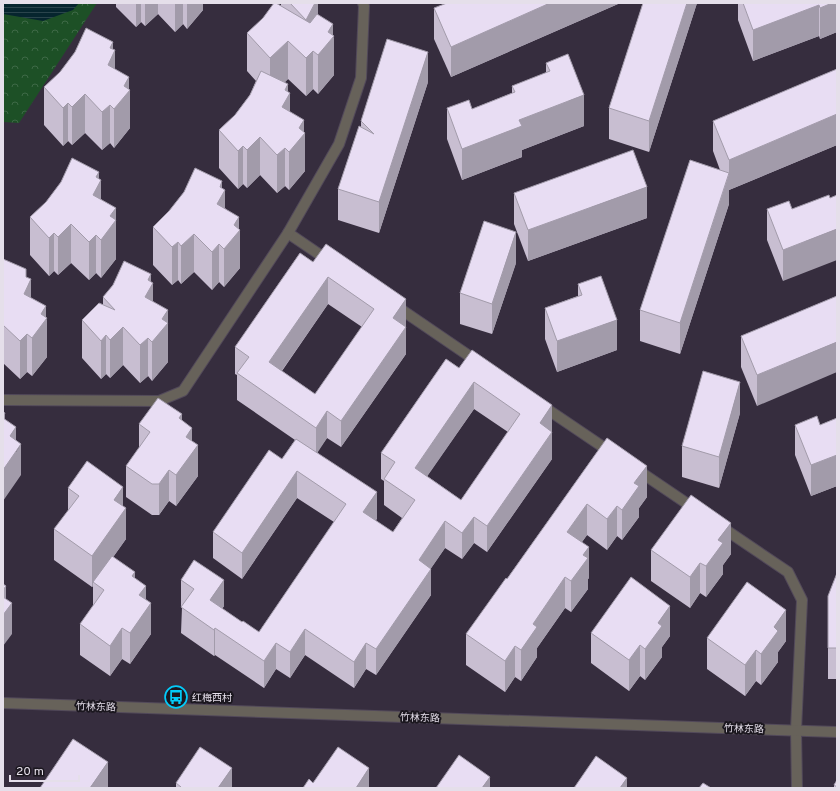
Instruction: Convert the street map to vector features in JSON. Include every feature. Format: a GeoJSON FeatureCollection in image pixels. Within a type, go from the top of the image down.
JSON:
{"type":"FeatureCollection","features":[{"type":"Feature","properties":{"kind":"street"},"geometry":{"type":"LineString","coordinates":[[3,400],[159,402],[184,391],[288,233],[339,144],[361,78],[363,3]]}},
{"type":"Feature","properties":{"kind":"street"},"geometry":{"type":"LineString","coordinates":[[288,233],[334,264]]}},
{"type":"Feature","properties":{"kind":"street"},"geometry":{"type":"LineString","coordinates":[[387,300],[486,367]]}},
{"type":"Feature","properties":{"kind":"street"},"geometry":{"type":"LineString","coordinates":[[532,398],[617,456]]}},
{"type":"Feature","properties":{"kind":"street"},"geometry":{"type":"LineString","coordinates":[[630,465],[788,572],[802,600],[796,730],[797,788]]}},
{"type":"Feature","properties":{"kind":"street","name":"竹林东路"},"geometry":{"type":"LineString","coordinates":[[3,703],[837,732]]}},
{"type":"Feature","properties":{"kind":"green space"},"geometry":{"type":"Polygon","coordinates":[[[3,3],[97,3],[19,123],[3,122],[3,3]]]}},
{"type":"Feature","properties":{"kind":"water"},"geometry":{"type":"Polygon","coordinates":[[[3,3],[79,3],[73,10],[43,21],[3,14],[3,3]]]}},
{"type":"Feature","properties":{"kind":"building"},"geometry":{"type":"Polygon","coordinates":[[[274,3],[310,23],[317,14],[333,24],[328,32],[334,36],[318,55],[313,51],[306,58],[288,41],[270,58],[247,33],[263,18],[274,3]]]}},
{"type":"Feature","properties":{"kind":"building"},"geometry":{"type":"Polygon","coordinates":[[[290,3],[315,3],[306,20],[290,3]]]}},
{"type":"Feature","properties":{"kind":"building"},"geometry":{"type":"Polygon","coordinates":[[[447,3],[550,3],[451,47],[434,8],[447,3]]]}},
{"type":"Feature","properties":{"kind":"building"},"geometry":{"type":"Polygon","coordinates":[[[643,3],[687,3],[649,121],[609,108],[643,3]]]}},
{"type":"Feature","properties":{"kind":"building"},"geometry":{"type":"Polygon","coordinates":[[[743,3],[832,3],[820,8],[819,5],[753,30],[743,3]]]}},
{"type":"Feature","properties":{"kind":"building"},"geometry":{"type":"Polygon","coordinates":[[[86,28],[113,42],[110,48],[115,50],[108,65],[129,77],[124,86],[130,90],[114,109],[110,105],[102,112],[85,94],[72,107],[68,103],[63,108],[44,87],[60,72],[75,52],[86,28]]]}},
{"type":"Feature","properties":{"kind":"building"},"geometry":{"type":"Polygon","coordinates":[[[387,39],[428,52],[379,202],[338,189],[359,126],[374,134],[361,121],[387,39]]]}},
{"type":"Feature","properties":{"kind":"building"},"geometry":{"type":"Polygon","coordinates":[[[568,54],[584,95],[519,120],[522,126],[462,149],[447,108],[469,100],[472,109],[515,92],[512,86],[550,71],[546,63],[568,54]]]}},
{"type":"Feature","properties":{"kind":"building"},"geometry":{"type":"Polygon","coordinates":[[[837,69],[837,114],[729,160],[713,121],[837,69]]]}},
{"type":"Feature","properties":{"kind":"building"},"geometry":{"type":"Polygon","coordinates":[[[261,71],[288,84],[285,90],[290,93],[282,107],[304,120],[299,128],[305,133],[289,152],[285,148],[277,155],[260,137],[247,150],[243,146],[238,151],[219,130],[235,115],[250,95],[261,71]]]}},
{"type":"Feature","properties":{"kind":"building"},"geometry":{"type":"Polygon","coordinates":[[[633,150],[647,187],[528,230],[514,193],[633,150]]]}},
{"type":"Feature","properties":{"kind":"building"},"geometry":{"type":"Polygon","coordinates":[[[72,158],[99,172],[96,177],[101,180],[93,195],[116,208],[110,216],[116,220],[101,240],[96,235],[89,242],[71,224],[58,237],[54,233],[49,238],[30,217],[46,202],[61,182],[72,158]]]}},
{"type":"Feature","properties":{"kind":"building"},"geometry":{"type":"Polygon","coordinates":[[[690,160],[729,173],[680,323],[640,310],[690,160]]]}},
{"type":"Feature","properties":{"kind":"building"},"geometry":{"type":"Polygon","coordinates":[[[195,168],[222,181],[220,187],[225,190],[217,204],[239,217],[234,225],[240,230],[224,249],[219,244],[212,252],[194,234],[181,246],[178,242],[172,247],[153,227],[169,211],[184,192],[195,168]]]}},
{"type":"Feature","properties":{"kind":"building"},"geometry":{"type":"Polygon","coordinates":[[[829,195],[830,198],[837,195],[837,229],[783,250],[767,209],[789,201],[792,209],[829,195]]]}},
{"type":"Feature","properties":{"kind":"building"},"geometry":{"type":"Polygon","coordinates":[[[484,221],[516,232],[492,304],[460,293],[484,221]]]}},
{"type":"Feature","properties":{"kind":"building"},"geometry":{"type":"Polygon","coordinates":[[[326,244],[406,299],[393,318],[406,327],[341,421],[327,411],[316,428],[237,373],[249,357],[235,347],[300,253],[313,262],[326,244]],[[328,277],[269,362],[315,394],[374,309],[328,277]]]}},
{"type":"Feature","properties":{"kind":"building"},"geometry":{"type":"Polygon","coordinates":[[[3,259],[26,269],[26,277],[31,279],[24,294],[46,306],[41,314],[47,318],[32,338],[27,334],[20,341],[3,325],[3,259]]]}},
{"type":"Feature","properties":{"kind":"building"},"geometry":{"type":"Polygon","coordinates":[[[124,261],[151,274],[148,280],[153,283],[145,297],[168,310],[162,319],[168,323],[152,342],[148,338],[140,345],[123,327],[110,340],[106,335],[101,341],[82,320],[99,303],[115,310],[103,297],[113,285],[124,261]]]}},
{"type":"Feature","properties":{"kind":"building"},"geometry":{"type":"Polygon","coordinates":[[[601,276],[617,320],[557,341],[545,308],[582,295],[578,284],[601,276]]]}},
{"type":"Feature","properties":{"kind":"building"},"geometry":{"type":"Polygon","coordinates":[[[837,296],[837,342],[757,375],[741,336],[837,296]]]}},
{"type":"Feature","properties":{"kind":"building"},"geometry":{"type":"Polygon","coordinates":[[[472,350],[552,405],[540,423],[552,432],[487,526],[474,517],[462,533],[445,521],[419,560],[431,569],[376,649],[366,643],[354,662],[305,629],[290,652],[276,643],[264,661],[215,628],[214,630],[181,607],[194,589],[181,580],[194,560],[224,580],[210,600],[259,632],[346,504],[297,471],[242,553],[213,532],[269,450],[282,459],[296,439],[377,492],[363,512],[393,532],[415,500],[384,479],[395,462],[381,453],[446,359],[459,368],[472,350]],[[474,382],[415,468],[461,500],[520,414],[474,382]]]}},
{"type":"Feature","properties":{"kind":"building"},"geometry":{"type":"Polygon","coordinates":[[[703,371],[740,382],[719,457],[682,446],[703,371]]]}},
{"type":"Feature","properties":{"kind":"building"},"geometry":{"type":"Polygon","coordinates":[[[158,398],[182,414],[179,418],[192,428],[186,437],[198,445],[176,475],[169,470],[159,484],[152,484],[126,466],[150,432],[139,424],[158,398]]]}},
{"type":"Feature","properties":{"kind":"building"},"geometry":{"type":"Polygon","coordinates":[[[817,416],[820,425],[837,418],[837,455],[811,465],[795,425],[817,416]]]}},
{"type":"Feature","properties":{"kind":"building"},"geometry":{"type":"Polygon","coordinates":[[[3,418],[16,427],[10,436],[21,444],[3,470],[3,418]]]}},
{"type":"Feature","properties":{"kind":"building"},"geometry":{"type":"Polygon","coordinates":[[[607,438],[647,466],[634,483],[639,486],[622,510],[617,506],[607,519],[587,504],[567,532],[589,547],[583,555],[588,558],[571,581],[565,577],[533,624],[537,627],[521,650],[515,646],[505,661],[466,634],[607,438]]]}},
{"type":"Feature","properties":{"kind":"building"},"geometry":{"type":"Polygon","coordinates":[[[87,461],[123,487],[114,500],[126,508],[92,556],[54,529],[79,496],[68,488],[87,461]]]}},
{"type":"Feature","properties":{"kind":"building"},"geometry":{"type":"Polygon","coordinates":[[[691,495],[731,523],[718,540],[723,543],[706,566],[700,563],[690,577],[651,550],[691,495]]]}},
{"type":"Feature","properties":{"kind":"building"},"geometry":{"type":"Polygon","coordinates":[[[112,556],[135,572],[132,576],[146,586],[139,595],[151,603],[130,633],[122,628],[110,646],[80,624],[104,590],[93,582],[112,556]]]}},
{"type":"Feature","properties":{"kind":"building"},"geometry":{"type":"Polygon","coordinates":[[[837,573],[837,648],[828,648],[828,596],[837,573]]]}},
{"type":"Feature","properties":{"kind":"building"},"geometry":{"type":"Polygon","coordinates":[[[631,577],[670,606],[658,623],[662,626],[645,649],[640,645],[629,660],[591,633],[631,577]]]}},
{"type":"Feature","properties":{"kind":"building"},"geometry":{"type":"Polygon","coordinates":[[[747,582],[786,610],[774,627],[778,631],[761,654],[756,650],[745,665],[707,638],[747,582]]]}},
{"type":"Feature","properties":{"kind":"building"},"geometry":{"type":"Polygon","coordinates":[[[3,597],[12,603],[3,615],[3,597]]]}},
{"type":"Feature","properties":{"kind":"building"},"geometry":{"type":"Polygon","coordinates":[[[73,739],[108,762],[90,788],[40,788],[73,739]]]}},
{"type":"Feature","properties":{"kind":"building"},"geometry":{"type":"Polygon","coordinates":[[[200,747],[232,768],[218,788],[180,788],[181,787],[176,783],[200,747]]]}},
{"type":"Feature","properties":{"kind":"building"},"geometry":{"type":"Polygon","coordinates":[[[338,747],[369,768],[356,788],[303,788],[309,779],[313,783],[338,747]]]}},
{"type":"Feature","properties":{"kind":"building"},"geometry":{"type":"Polygon","coordinates":[[[459,755],[490,777],[482,788],[436,788],[459,755]]]}},
{"type":"Feature","properties":{"kind":"building"},"geometry":{"type":"Polygon","coordinates":[[[596,756],[627,778],[620,788],[574,788],[596,756]]]}},
{"type":"Feature","properties":{"kind":"building"},"geometry":{"type":"Polygon","coordinates":[[[837,780],[837,787],[834,785],[837,780]]]}},
{"type":"Feature","properties":{"kind":"building"},"geometry":{"type":"Polygon","coordinates":[[[703,783],[711,788],[699,788],[703,783]]]}},
{"type":"Feature","properties":{"kind":"place","name":"红梅西村"},"geometry":{"type":"Point","coordinates":[176,697]}}]}
